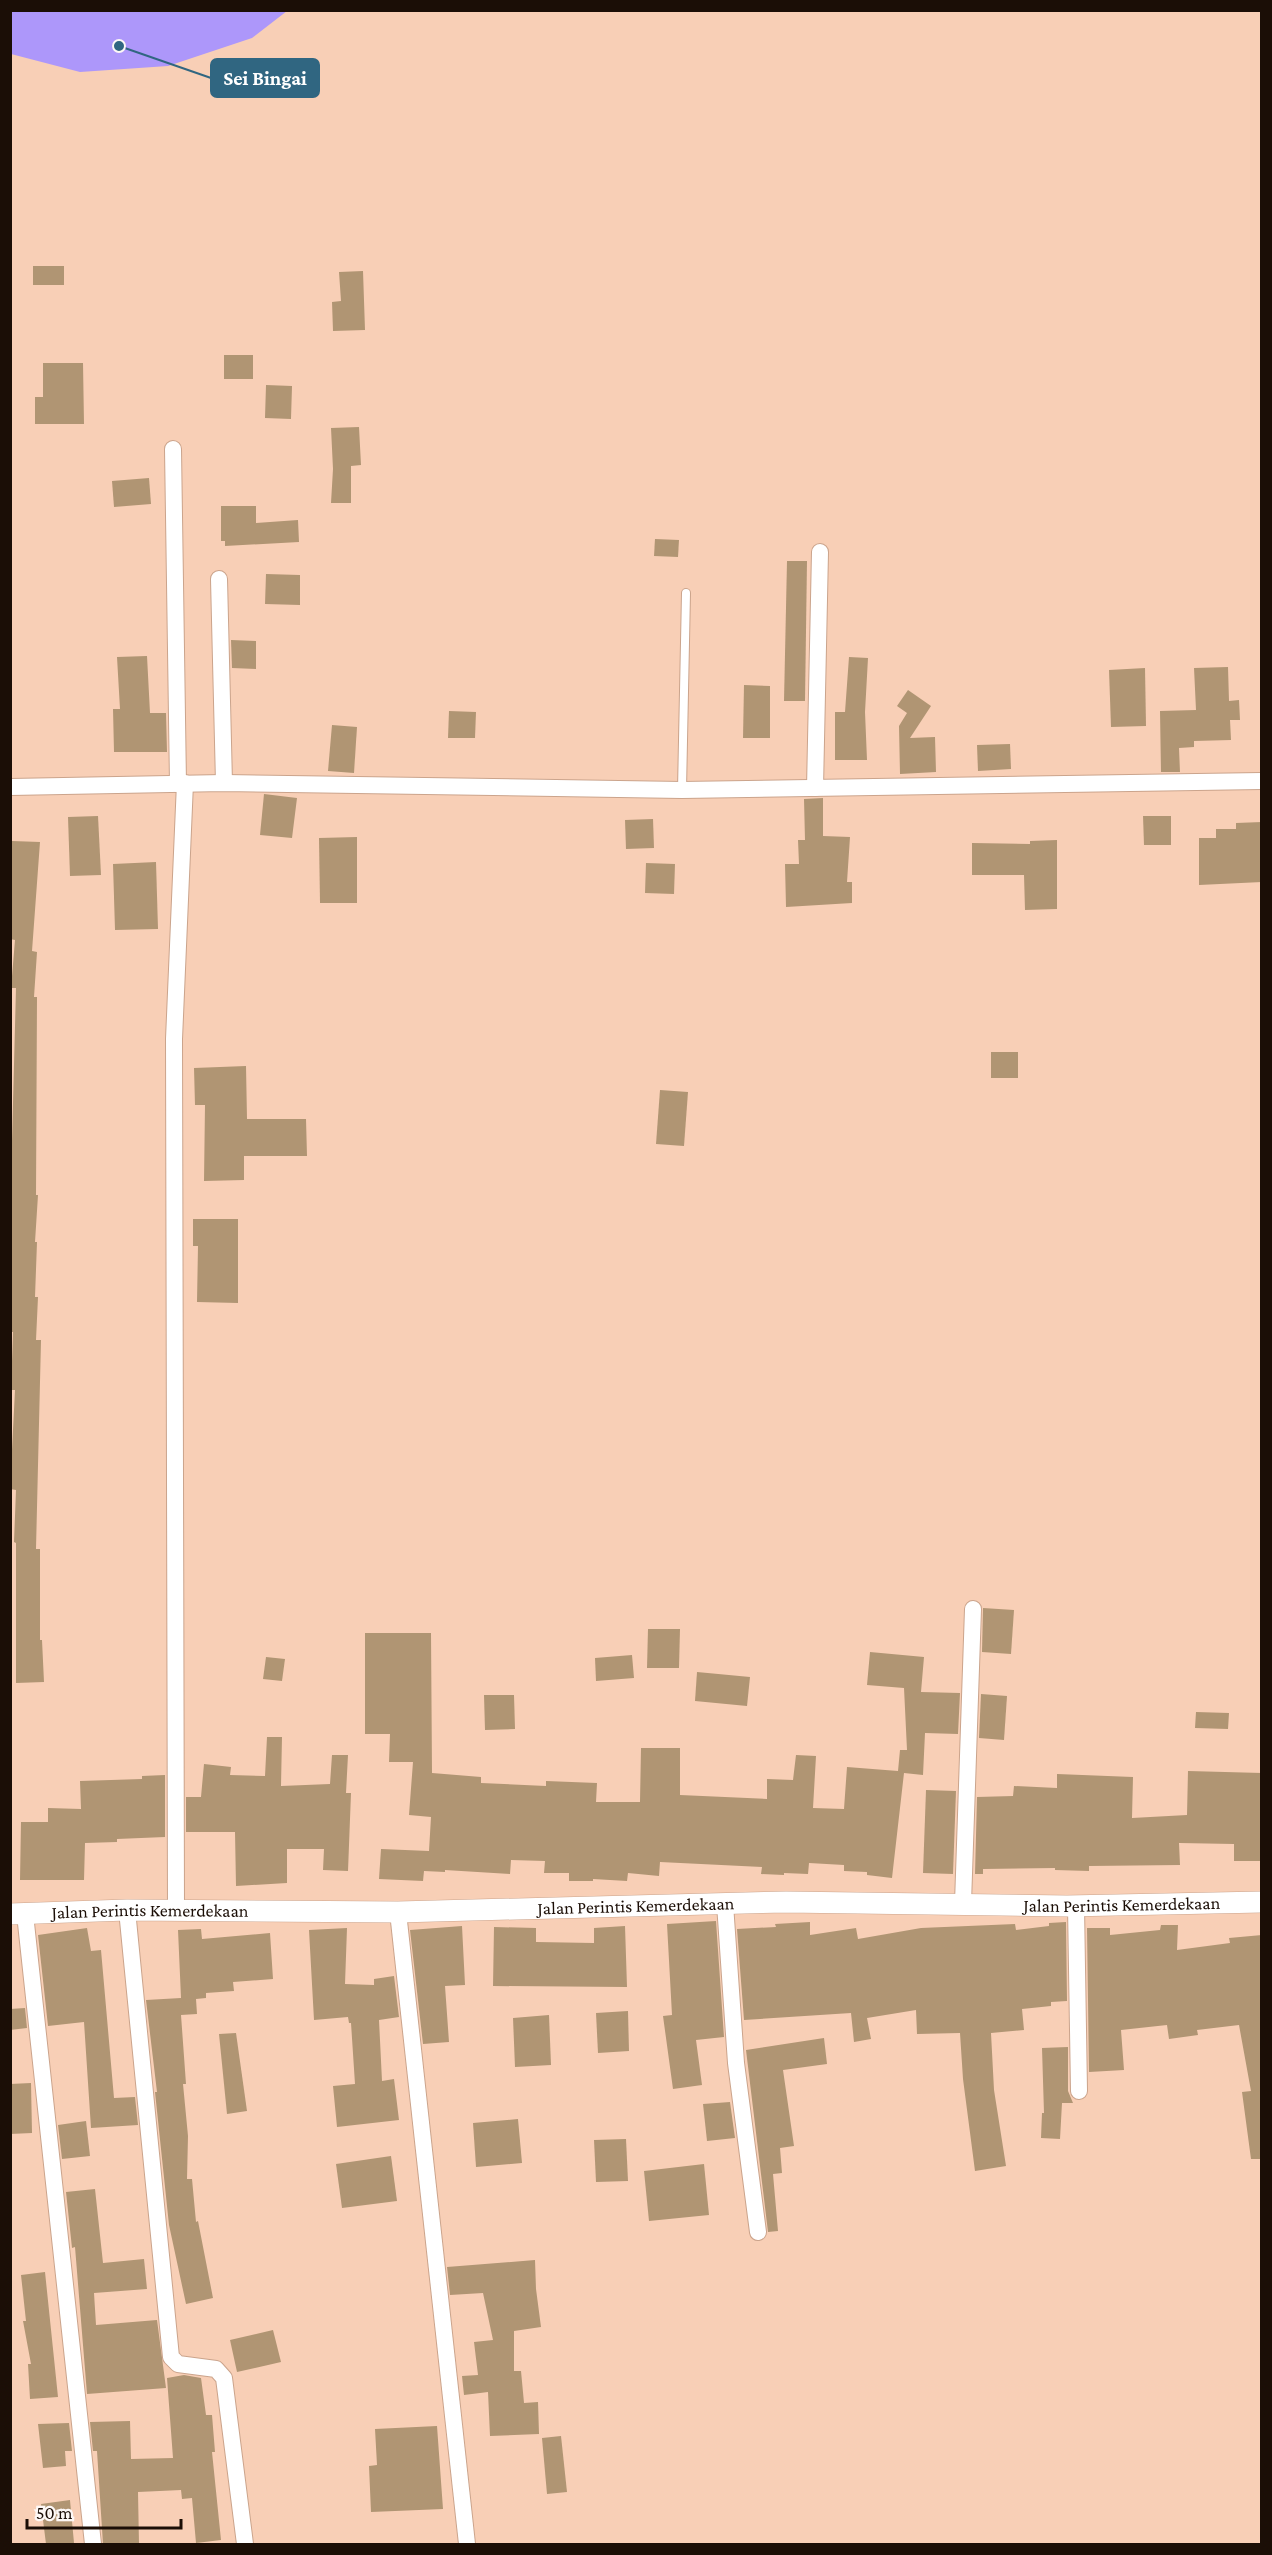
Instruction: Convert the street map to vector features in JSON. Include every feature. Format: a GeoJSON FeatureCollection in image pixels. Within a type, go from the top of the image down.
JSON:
{"type":"FeatureCollection","features":[{"type":"Feature","properties":{"kind":"street"},"geometry":{"type":"LineString","coordinates":[[173,449],[182,784],[174,1039],[176,1910]]}},
{"type":"Feature","properties":{"kind":"street"},"geometry":{"type":"LineString","coordinates":[[815,788],[820,552]]}},
{"type":"Feature","properties":{"kind":"street"},"geometry":{"type":"LineString","coordinates":[[219,579],[224,783]]}},
{"type":"Feature","properties":{"kind":"street"},"geometry":{"type":"LineString","coordinates":[[10,787],[224,783],[682,790],[1262,781]]}},
{"type":"Feature","properties":{"kind":"street"},"geometry":{"type":"LineString","coordinates":[[963,1903],[973,1609]]}},
{"type":"Feature","properties":{"kind":"street","name":"Jalan Perintis Kemerdekaan"},"geometry":{"type":"LineString","coordinates":[[18,1914],[127,1910],[398,1912],[725,1904],[963,1903],[1076,1906],[1262,1902]]}},
{"type":"Feature","properties":{"kind":"street"},"geometry":{"type":"LineString","coordinates":[[725,1904],[736,2063],[758,2232]]}},
{"type":"Feature","properties":{"kind":"street"},"geometry":{"type":"LineString","coordinates":[[1076,1906],[1079,2091]]}},
{"type":"Feature","properties":{"kind":"street"},"geometry":{"type":"LineString","coordinates":[[127,1910],[171,2357],[175,2362],[186,2366],[212,2367],[224,2378],[245,2544]]}},
{"type":"Feature","properties":{"kind":"street"},"geometry":{"type":"LineString","coordinates":[[398,1912],[467,2544]]}},
{"type":"Feature","properties":{"kind":"street"},"geometry":{"type":"LineString","coordinates":[[18,1914],[93,2544]]}},
{"type":"Feature","properties":{"kind":"lane"},"geometry":{"type":"LineString","coordinates":[[682,790],[687,593]]}},
{"type":"Feature","properties":{"kind":"shaded area"},"geometry":{"type":"Polygon","coordinates":[[[10,11],[287,11],[252,38],[168,66],[80,72],[11,54],[10,11]]]}},
{"type":"Feature","properties":{"kind":"building"},"geometry":{"type":"Polygon","coordinates":[[[33,266],[64,266],[64,285],[33,285],[33,266]]]}},
{"type":"Feature","properties":{"kind":"building"},"geometry":{"type":"Polygon","coordinates":[[[363,271],[365,330],[333,331],[332,302],[341,301],[339,272],[363,271]]]}},
{"type":"Feature","properties":{"kind":"building"},"geometry":{"type":"Polygon","coordinates":[[[224,355],[253,355],[253,379],[224,379],[224,355]]]}},
{"type":"Feature","properties":{"kind":"building"},"geometry":{"type":"Polygon","coordinates":[[[43,363],[83,363],[84,424],[35,424],[35,397],[43,397],[43,363]]]}},
{"type":"Feature","properties":{"kind":"building"},"geometry":{"type":"Polygon","coordinates":[[[266,385],[292,386],[291,419],[265,418],[266,385]]]}},
{"type":"Feature","properties":{"kind":"building"},"geometry":{"type":"Polygon","coordinates":[[[359,427],[361,465],[351,466],[351,503],[331,503],[333,469],[331,428],[359,427]]]}},
{"type":"Feature","properties":{"kind":"building"},"geometry":{"type":"Polygon","coordinates":[[[149,478],[151,504],[114,507],[112,481],[149,478]]]}},
{"type":"Feature","properties":{"kind":"building"},"geometry":{"type":"Polygon","coordinates":[[[221,506],[256,506],[256,523],[298,520],[299,542],[225,546],[225,541],[221,541],[221,506]]]}},
{"type":"Feature","properties":{"kind":"building"},"geometry":{"type":"Polygon","coordinates":[[[655,539],[679,540],[678,557],[654,556],[655,539]]]}},
{"type":"Feature","properties":{"kind":"building"},"geometry":{"type":"Polygon","coordinates":[[[787,561],[807,561],[805,701],[784,701],[787,561]]]}},
{"type":"Feature","properties":{"kind":"building"},"geometry":{"type":"Polygon","coordinates":[[[266,574],[300,575],[300,605],[265,604],[266,574]]]}},
{"type":"Feature","properties":{"kind":"building"},"geometry":{"type":"Polygon","coordinates":[[[231,640],[256,641],[256,669],[232,668],[231,640]]]}},
{"type":"Feature","properties":{"kind":"building"},"geometry":{"type":"Polygon","coordinates":[[[147,656],[150,713],[166,713],[167,752],[114,752],[113,709],[120,709],[117,657],[147,656]]]}},
{"type":"Feature","properties":{"kind":"building"},"geometry":{"type":"Polygon","coordinates":[[[849,657],[868,658],[865,712],[867,760],[835,760],[835,712],[845,712],[849,657]]]}},
{"type":"Feature","properties":{"kind":"building"},"geometry":{"type":"Polygon","coordinates":[[[1228,667],[1229,701],[1239,700],[1240,720],[1230,720],[1231,740],[1194,741],[1194,747],[1179,748],[1180,772],[1161,772],[1160,711],[1196,710],[1194,668],[1228,667]]]}},
{"type":"Feature","properties":{"kind":"building"},"geometry":{"type":"Polygon","coordinates":[[[1145,668],[1146,726],[1111,727],[1109,670],[1145,668]]]}},
{"type":"Feature","properties":{"kind":"building"},"geometry":{"type":"Polygon","coordinates":[[[744,685],[770,686],[770,738],[743,738],[744,685]]]}},
{"type":"Feature","properties":{"kind":"building"},"geometry":{"type":"Polygon","coordinates":[[[908,690],[931,706],[910,738],[935,737],[936,772],[900,774],[899,726],[907,713],[897,706],[908,690]]]}},
{"type":"Feature","properties":{"kind":"building"},"geometry":{"type":"Polygon","coordinates":[[[449,711],[476,712],[475,738],[448,738],[449,711]]]}},
{"type":"Feature","properties":{"kind":"building"},"geometry":{"type":"Polygon","coordinates":[[[332,725],[357,727],[354,773],[328,771],[332,725]]]}},
{"type":"Feature","properties":{"kind":"building"},"geometry":{"type":"Polygon","coordinates":[[[1010,744],[1011,769],[978,771],[977,745],[1010,744]]]}},
{"type":"Feature","properties":{"kind":"building"},"geometry":{"type":"Polygon","coordinates":[[[264,794],[297,798],[292,838],[260,835],[264,794]]]}},
{"type":"Feature","properties":{"kind":"building"},"geometry":{"type":"Polygon","coordinates":[[[823,798],[823,836],[850,837],[847,882],[852,882],[852,903],[786,907],[785,864],[799,864],[798,840],[805,840],[804,799],[823,798]]]}},
{"type":"Feature","properties":{"kind":"building"},"geometry":{"type":"Polygon","coordinates":[[[98,816],[101,875],[70,876],[68,817],[98,816]]]}},
{"type":"Feature","properties":{"kind":"building"},"geometry":{"type":"Polygon","coordinates":[[[1143,816],[1171,816],[1171,845],[1144,845],[1143,816]]]}},
{"type":"Feature","properties":{"kind":"building"},"geometry":{"type":"Polygon","coordinates":[[[653,819],[654,848],[626,849],[625,820],[653,819]]]}},
{"type":"Feature","properties":{"kind":"building"},"geometry":{"type":"Polygon","coordinates":[[[1262,822],[1262,882],[1199,885],[1199,838],[1216,838],[1216,829],[1236,829],[1236,823],[1262,822]]]}},
{"type":"Feature","properties":{"kind":"building"},"geometry":{"type":"Polygon","coordinates":[[[357,837],[357,903],[320,903],[319,838],[357,837]]]}},
{"type":"Feature","properties":{"kind":"building"},"geometry":{"type":"Polygon","coordinates":[[[1057,840],[1057,909],[1025,910],[1024,875],[972,875],[972,843],[1030,844],[1030,841],[1057,840]]]}},
{"type":"Feature","properties":{"kind":"building"},"geometry":{"type":"Polygon","coordinates":[[[12,841],[40,842],[32,951],[37,952],[34,997],[37,997],[36,1195],[38,1195],[35,1297],[38,1297],[36,1340],[41,1340],[36,1549],[40,1549],[40,1640],[42,1640],[44,1682],[16,1683],[16,1543],[14,1542],[16,1490],[10,1489],[15,1390],[11,1390],[13,1332],[10,1332],[10,1217],[16,988],[11,988],[15,940],[10,939],[12,841]]]}},
{"type":"Feature","properties":{"kind":"building"},"geometry":{"type":"Polygon","coordinates":[[[156,862],[158,929],[115,930],[113,864],[156,862]]]}},
{"type":"Feature","properties":{"kind":"building"},"geometry":{"type":"Polygon","coordinates":[[[646,863],[675,864],[674,894],[645,893],[646,863]]]}},
{"type":"Feature","properties":{"kind":"building"},"geometry":{"type":"Polygon","coordinates":[[[991,1052],[1018,1052],[1018,1078],[991,1078],[991,1052]]]}},
{"type":"Feature","properties":{"kind":"building"},"geometry":{"type":"Polygon","coordinates":[[[246,1066],[247,1119],[306,1119],[307,1156],[244,1156],[244,1180],[204,1181],[205,1105],[195,1105],[194,1068],[246,1066]]]}},
{"type":"Feature","properties":{"kind":"building"},"geometry":{"type":"Polygon","coordinates":[[[660,1090],[688,1092],[684,1146],[656,1144],[660,1090]]]}},
{"type":"Feature","properties":{"kind":"building"},"geometry":{"type":"Polygon","coordinates":[[[193,1219],[238,1219],[238,1303],[197,1302],[198,1246],[193,1246],[193,1219]]]}},
{"type":"Feature","properties":{"kind":"building"},"geometry":{"type":"Polygon","coordinates":[[[983,1608],[1014,1610],[1011,1654],[982,1652],[983,1608]]]}},
{"type":"Feature","properties":{"kind":"building"},"geometry":{"type":"Polygon","coordinates":[[[648,1629],[680,1629],[679,1668],[647,1668],[648,1629]]]}},
{"type":"Feature","properties":{"kind":"building"},"geometry":{"type":"Polygon","coordinates":[[[365,1633],[431,1633],[432,1773],[481,1777],[481,1783],[546,1786],[546,1781],[597,1783],[596,1802],[640,1802],[641,1748],[680,1748],[680,1795],[767,1799],[767,1779],[793,1780],[796,1755],[816,1756],[813,1808],[844,1809],[847,1767],[898,1771],[900,1750],[907,1750],[904,1688],[867,1685],[870,1652],[924,1657],[921,1692],[960,1693],[958,1734],[925,1733],[923,1775],[904,1773],[892,1878],[867,1875],[867,1872],[844,1871],[844,1865],[809,1863],[808,1874],[784,1873],[784,1875],[761,1874],[762,1867],[660,1862],[659,1876],[628,1873],[627,1881],[593,1879],[593,1881],[569,1881],[569,1873],[544,1873],[545,1861],[511,1860],[510,1874],[445,1870],[445,1872],[424,1871],[423,1881],[379,1879],[381,1849],[429,1851],[431,1817],[409,1815],[413,1762],[389,1762],[390,1734],[365,1734],[365,1633]]]}},
{"type":"Feature","properties":{"kind":"building"},"geometry":{"type":"Polygon","coordinates":[[[632,1655],[634,1678],[596,1681],[595,1658],[632,1655]]]}},
{"type":"Feature","properties":{"kind":"building"},"geometry":{"type":"Polygon","coordinates":[[[266,1657],[285,1659],[282,1681],[263,1679],[266,1657]]]}},
{"type":"Feature","properties":{"kind":"building"},"geometry":{"type":"Polygon","coordinates":[[[697,1672],[750,1677],[747,1706],[695,1701],[697,1672]]]}},
{"type":"Feature","properties":{"kind":"building"},"geometry":{"type":"Polygon","coordinates":[[[981,1694],[1007,1696],[1004,1740],[979,1738],[981,1694]]]}},
{"type":"Feature","properties":{"kind":"building"},"geometry":{"type":"Polygon","coordinates":[[[484,1695],[514,1695],[515,1729],[485,1730],[484,1695]]]}},
{"type":"Feature","properties":{"kind":"building"},"geometry":{"type":"Polygon","coordinates":[[[1196,1712],[1229,1713],[1228,1729],[1195,1728],[1196,1712]]]}},
{"type":"Feature","properties":{"kind":"building"},"geometry":{"type":"Polygon","coordinates":[[[267,1737],[282,1737],[281,1786],[330,1784],[332,1755],[348,1755],[346,1793],[351,1793],[348,1871],[323,1870],[324,1849],[287,1849],[287,1883],[236,1886],[235,1832],[186,1832],[186,1797],[201,1797],[204,1764],[231,1767],[230,1775],[265,1776],[267,1737]]]}},
{"type":"Feature","properties":{"kind":"building"},"geometry":{"type":"Polygon","coordinates":[[[1188,1771],[1262,1773],[1262,1861],[1234,1861],[1234,1844],[1179,1843],[1180,1865],[1089,1866],[1089,1871],[1055,1870],[1055,1868],[983,1869],[983,1874],[975,1874],[977,1797],[1013,1796],[1014,1786],[1057,1788],[1057,1774],[1133,1777],[1132,1818],[1187,1815],[1188,1771]]]}},
{"type":"Feature","properties":{"kind":"building"},"geometry":{"type":"Polygon","coordinates":[[[165,1775],[165,1837],[85,1843],[84,1880],[20,1880],[21,1822],[48,1822],[48,1808],[81,1809],[80,1781],[142,1779],[142,1776],[165,1775]]]}},
{"type":"Feature","properties":{"kind":"building"},"geometry":{"type":"Polygon","coordinates":[[[926,1790],[956,1791],[953,1874],[923,1873],[926,1790]]]}},
{"type":"Feature","properties":{"kind":"building"},"geometry":{"type":"Polygon","coordinates":[[[716,1921],[724,2037],[696,2040],[702,2085],[673,2089],[663,2016],[672,2015],[667,1924],[716,1921]]]}},
{"type":"Feature","properties":{"kind":"building"},"geometry":{"type":"Polygon","coordinates":[[[810,1922],[810,1935],[856,1928],[858,1939],[921,1928],[1015,1924],[1016,1930],[1066,1922],[1067,2001],[1051,2002],[1051,2006],[1022,2009],[1024,2030],[991,2033],[994,2090],[1006,2166],[975,2171],[963,2079],[960,2033],[917,2034],[916,2010],[867,2018],[871,2039],[854,2042],[851,2013],[744,2020],[737,1929],[810,1922]]]}},
{"type":"Feature","properties":{"kind":"building"},"geometry":{"type":"Polygon","coordinates":[[[1161,1925],[1178,1925],[1177,1950],[1230,1943],[1229,1938],[1262,1935],[1262,2159],[1251,2159],[1242,2092],[1251,2091],[1239,2025],[1197,2030],[1198,2035],[1169,2039],[1167,2025],[1121,2030],[1124,2070],[1089,2072],[1087,1928],[1110,1928],[1110,1935],[1160,1930],[1161,1925]]]}},
{"type":"Feature","properties":{"kind":"building"},"geometry":{"type":"Polygon","coordinates":[[[462,1926],[465,1985],[445,1986],[449,2042],[423,2044],[410,1930],[462,1926]]]}},
{"type":"Feature","properties":{"kind":"building"},"geometry":{"type":"Polygon","coordinates":[[[625,1926],[627,1987],[493,1986],[494,1927],[536,1928],[536,1942],[594,1943],[594,1928],[625,1926]]]}},
{"type":"Feature","properties":{"kind":"building"},"geometry":{"type":"Polygon","coordinates":[[[87,1928],[91,1951],[101,1950],[114,2098],[135,2097],[138,2125],[91,2128],[84,2022],[48,2026],[38,1935],[87,1928]]]}},
{"type":"Feature","properties":{"kind":"building"},"geometry":{"type":"Polygon","coordinates":[[[347,1928],[345,1984],[374,1985],[374,1979],[394,1976],[399,2017],[379,2020],[382,2081],[394,2079],[399,2120],[337,2127],[333,2086],[355,2084],[351,2023],[348,2017],[314,2020],[309,1930],[347,1928]]]}},
{"type":"Feature","properties":{"kind":"building"},"geometry":{"type":"Polygon","coordinates":[[[201,1929],[202,1939],[270,1933],[273,1979],[233,1982],[234,1991],[206,1993],[206,1998],[196,1999],[197,2014],[181,2015],[186,2084],[183,2084],[188,2136],[187,2179],[192,2179],[196,2222],[198,2221],[213,2298],[186,2304],[169,2225],[146,2000],[181,1998],[178,1930],[201,1929]]]}},
{"type":"Feature","properties":{"kind":"building"},"geometry":{"type":"Polygon","coordinates":[[[25,2008],[27,2028],[10,2030],[10,2009],[25,2008]]]}},
{"type":"Feature","properties":{"kind":"building"},"geometry":{"type":"Polygon","coordinates":[[[628,2011],[629,2051],[598,2053],[596,2013],[628,2011]]]}},
{"type":"Feature","properties":{"kind":"building"},"geometry":{"type":"Polygon","coordinates":[[[549,2015],[551,2065],[515,2067],[513,2018],[549,2015]]]}},
{"type":"Feature","properties":{"kind":"building"},"geometry":{"type":"Polygon","coordinates":[[[236,2033],[247,2111],[227,2114],[219,2034],[236,2033]]]}},
{"type":"Feature","properties":{"kind":"building"},"geometry":{"type":"Polygon","coordinates":[[[824,2038],[827,2064],[783,2070],[794,2146],[780,2148],[782,2173],[773,2174],[778,2231],[768,2232],[746,2050],[824,2038]]]}},
{"type":"Feature","properties":{"kind":"building"},"geometry":{"type":"Polygon","coordinates":[[[1068,2047],[1068,2091],[1073,2103],[1062,2103],[1060,2139],[1041,2138],[1042,2113],[1044,2113],[1042,2048],[1068,2047]]]}},
{"type":"Feature","properties":{"kind":"building"},"geometry":{"type":"Polygon","coordinates":[[[31,2083],[32,2133],[10,2134],[10,2084],[31,2083]]]}},
{"type":"Feature","properties":{"kind":"building"},"geometry":{"type":"Polygon","coordinates":[[[730,2102],[735,2138],[707,2141],[703,2104],[730,2102]]]}},
{"type":"Feature","properties":{"kind":"building"},"geometry":{"type":"Polygon","coordinates":[[[518,2119],[522,2163],[476,2167],[473,2123],[518,2119]]]}},
{"type":"Feature","properties":{"kind":"building"},"geometry":{"type":"Polygon","coordinates":[[[86,2121],[90,2156],[62,2159],[58,2125],[86,2121]]]}},
{"type":"Feature","properties":{"kind":"building"},"geometry":{"type":"Polygon","coordinates":[[[626,2139],[628,2181],[596,2182],[594,2140],[626,2139]]]}},
{"type":"Feature","properties":{"kind":"building"},"geometry":{"type":"Polygon","coordinates":[[[391,2156],[397,2201],[342,2208],[336,2164],[391,2156]]]}},
{"type":"Feature","properties":{"kind":"building"},"geometry":{"type":"Polygon","coordinates":[[[704,2164],[709,2215],[649,2221],[644,2171],[704,2164]]]}},
{"type":"Feature","properties":{"kind":"building"},"geometry":{"type":"Polygon","coordinates":[[[95,2189],[103,2263],[144,2259],[147,2289],[94,2293],[96,2325],[157,2320],[166,2388],[87,2394],[75,2247],[72,2248],[66,2192],[95,2189]]]}},
{"type":"Feature","properties":{"kind":"building"},"geometry":{"type":"Polygon","coordinates":[[[535,2260],[541,2327],[514,2331],[514,2371],[521,2371],[524,2403],[538,2402],[539,2434],[490,2436],[488,2392],[464,2395],[462,2376],[478,2375],[474,2342],[493,2340],[483,2293],[450,2295],[447,2267],[535,2260]]]}},
{"type":"Feature","properties":{"kind":"building"},"geometry":{"type":"Polygon","coordinates":[[[45,2272],[58,2397],[30,2399],[28,2364],[31,2364],[23,2321],[26,2321],[21,2275],[45,2272]]]}},
{"type":"Feature","properties":{"kind":"building"},"geometry":{"type":"Polygon","coordinates":[[[273,2330],[281,2362],[237,2372],[230,2340],[273,2330]]]}},
{"type":"Feature","properties":{"kind":"building"},"geometry":{"type":"Polygon","coordinates":[[[184,2375],[201,2378],[206,2415],[212,2415],[215,2452],[212,2452],[221,2540],[196,2543],[192,2498],[182,2499],[181,2490],[138,2492],[139,2544],[103,2544],[97,2451],[93,2451],[90,2422],[130,2421],[131,2459],[173,2458],[167,2378],[184,2375]]]}},
{"type":"Feature","properties":{"kind":"building"},"geometry":{"type":"Polygon","coordinates":[[[69,2423],[72,2451],[65,2451],[66,2466],[43,2468],[38,2424],[69,2423]]]}},
{"type":"Feature","properties":{"kind":"building"},"geometry":{"type":"Polygon","coordinates":[[[437,2426],[443,2509],[371,2512],[369,2466],[377,2465],[375,2429],[437,2426]]]}},
{"type":"Feature","properties":{"kind":"building"},"geometry":{"type":"Polygon","coordinates":[[[561,2436],[567,2492],[547,2494],[542,2438],[561,2436]]]}},
{"type":"Feature","properties":{"kind":"building"},"geometry":{"type":"Polygon","coordinates":[[[70,2500],[74,2543],[46,2544],[41,2504],[70,2500]]]}},
{"type":"Feature","properties":{"kind":"place","name":"Sei Bingai"},"geometry":{"type":"Point","coordinates":[119,46]}}]}
